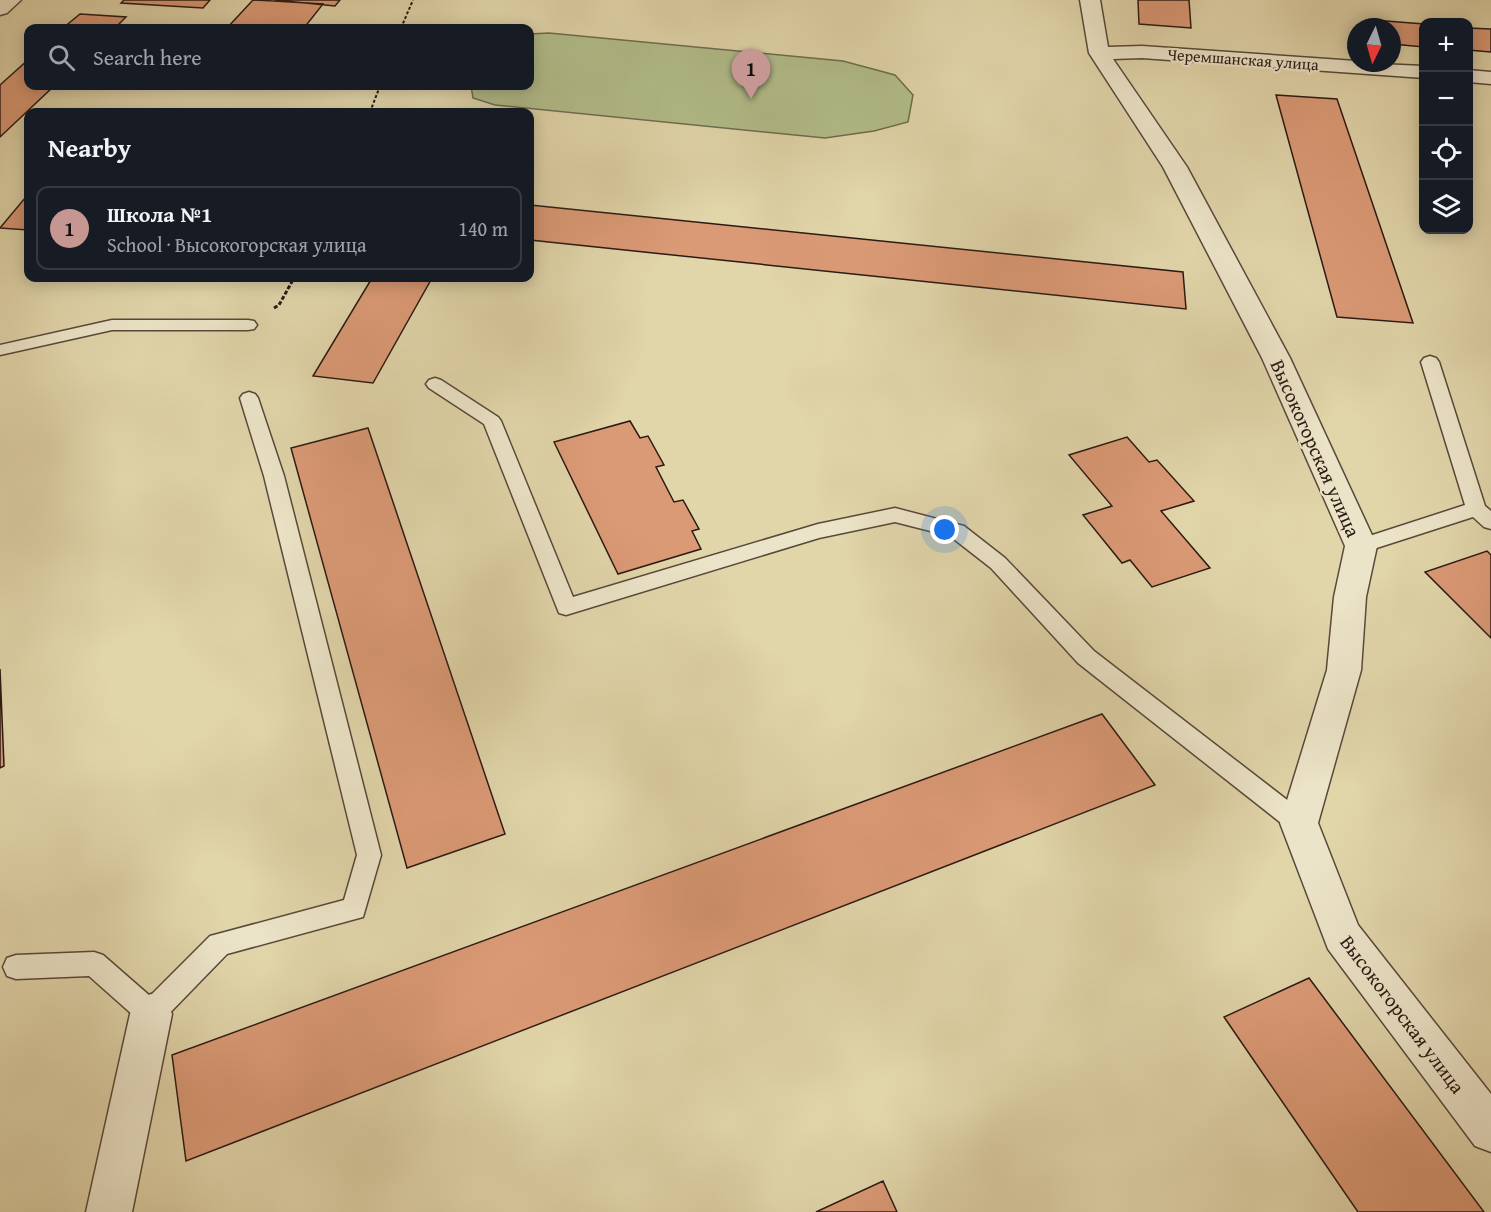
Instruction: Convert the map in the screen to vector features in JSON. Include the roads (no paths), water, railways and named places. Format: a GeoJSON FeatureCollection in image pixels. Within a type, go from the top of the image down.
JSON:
{"type":"FeatureCollection","features":[{"type":"Feature","properties":{"kind":"street"},"geometry":{"type":"LineString","coordinates":[[0,9],[11,0]]}},
{"type":"Feature","properties":{"kind":"street","name":"Высокогорская улица"},"geometry":{"type":"LineString","coordinates":[[1090,0],[1099,53],[1175,167],[1192,199],[1276,358],[1360,546],[1350,597],[1344,670],[1299,823],[1342,936],[1491,1130]]}},
{"type":"Feature","properties":{"kind":"street","name":"Черемшанская улица"},"geometry":{"type":"LineString","coordinates":[[1099,53],[1142,52],[1419,72]]}},
{"type":"Feature","properties":{"kind":"street"},"geometry":{"type":"LineString","coordinates":[[1473,76],[1491,78]]}},
{"type":"Feature","properties":{"kind":"street"},"geometry":{"type":"LineString","coordinates":[[109,1212],[151,1014]]}},
{"type":"Feature","properties":{"kind":"lane"},"geometry":{"type":"LineString","coordinates":[[0,350],[112,325],[248,325]]}},
{"type":"Feature","properties":{"kind":"lane"},"geometry":{"type":"LineString","coordinates":[[1360,546],[1484,516],[1430,362]]}},
{"type":"Feature","properties":{"kind":"lane"},"geometry":{"type":"LineString","coordinates":[[435,384],[492,421],[566,607],[818,531],[895,515],[957,531],[999,563],[1086,657],[1299,823]]}},
{"type":"Feature","properties":{"kind":"lane"},"geometry":{"type":"LineString","coordinates":[[16,968],[94,964],[151,1014],[219,944],[354,909],[369,855],[274,476],[249,398]]}},
{"type":"Feature","properties":{"kind":"place","name":"Школа №1"},"geometry":{"type":"Point","coordinates":[751,99]}}]}
